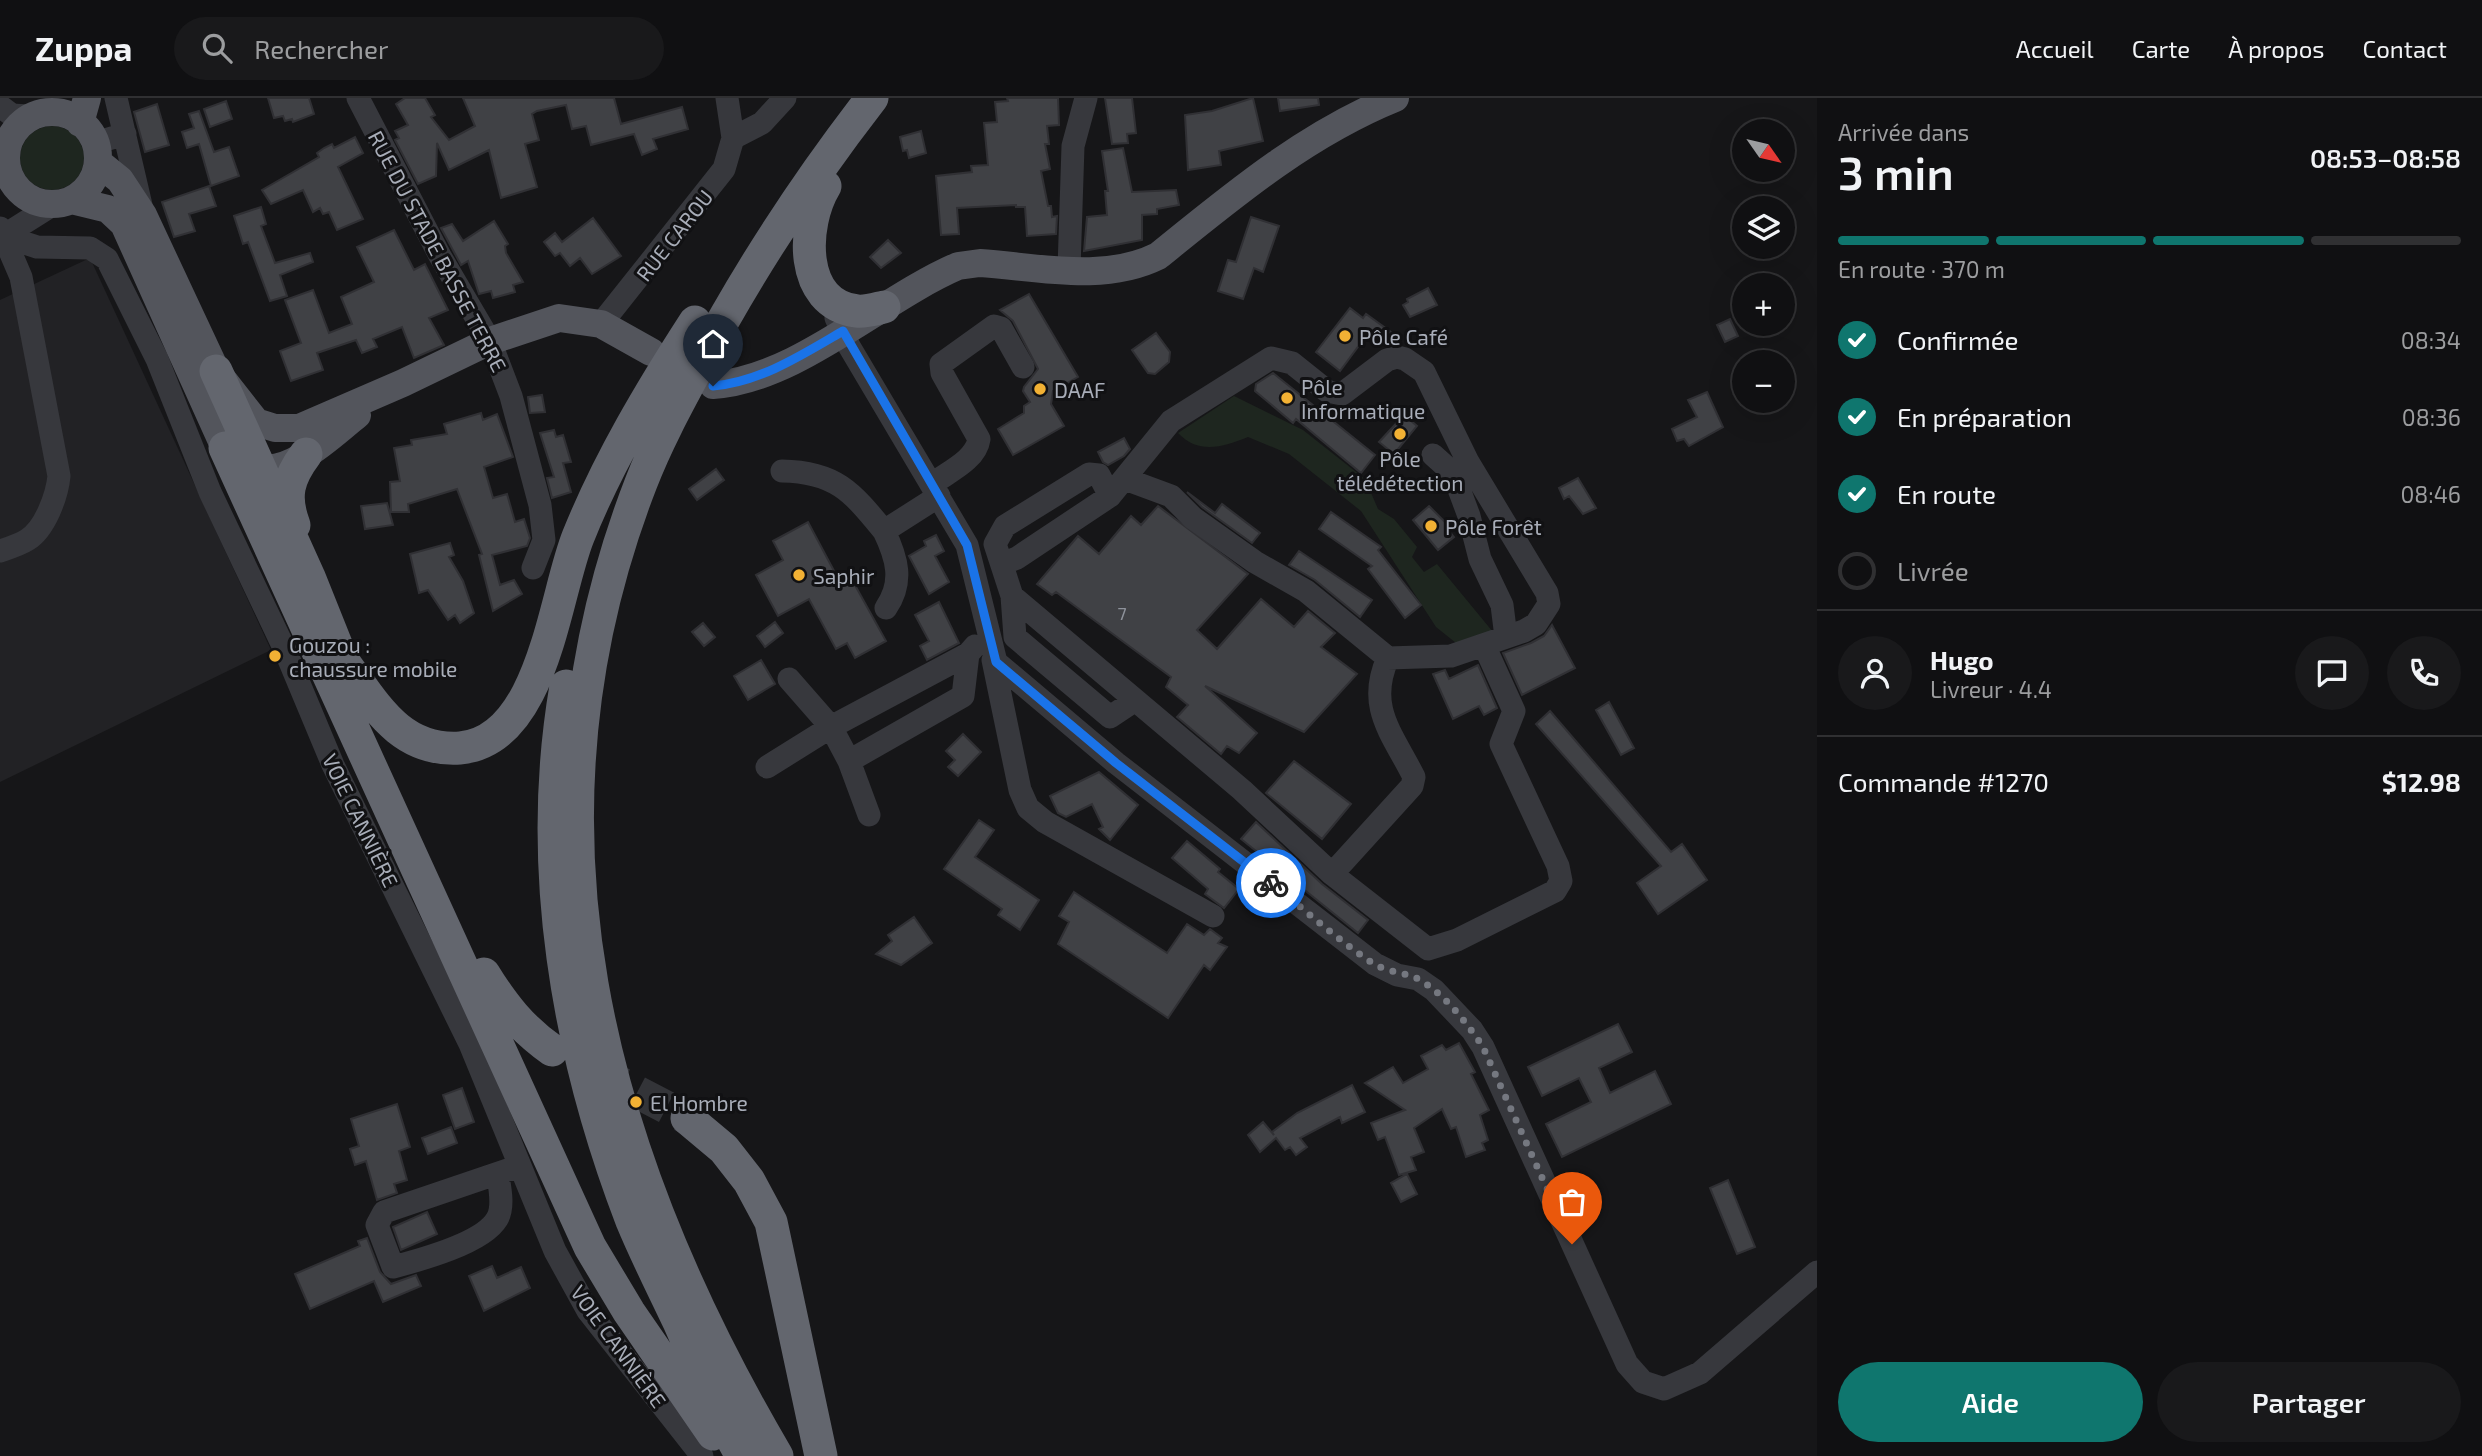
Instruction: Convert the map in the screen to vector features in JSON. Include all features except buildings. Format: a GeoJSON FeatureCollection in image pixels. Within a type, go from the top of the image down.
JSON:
{"type":"FeatureCollection","features":[{"type":"Feature","properties":{"kind":"highway"},"geometry":{"type":"LineString","coordinates":[[343,662],[384,717],[419,744],[467,747],[502,729],[520,708],[533,681],[578,537],[615,458],[742,245],[843,98]]}},
{"type":"Feature","properties":{"kind":"highway"},"geometry":{"type":"LineString","coordinates":[[777,1456],[704,1320],[654,1208],[608,1069],[593,1000],[578,859],[577,805],[582,724],[605,596],[640,484],[664,429],[747,280],[844,134],[872,98]]}},
{"type":"Feature","properties":{"kind":"highway"},"geometry":{"type":"LineString","coordinates":[[884,98],[854,139],[818,202],[809,224],[808,255],[814,278],[828,297],[845,309],[860,312],[884,307]]}},
{"type":"Feature","properties":{"kind":"highway"},"geometry":{"type":"LineString","coordinates":[[695,322],[640,425],[601,531],[582,598],[559,730],[554,865],[570,1012],[605,1140],[633,1222],[742,1456]]}},
{"type":"Feature","properties":{"kind":"highway"},"geometry":{"type":"LineString","coordinates":[[216,371],[309,577],[343,662],[378,732],[479,966],[506,1009],[533,1036],[552,1050]]}},
{"type":"Feature","properties":{"kind":"highway"},"geometry":{"type":"LineString","coordinates":[[303,441],[286,492],[288,510],[309,577]]}},
{"type":"Feature","properties":{"kind":"highway"},"geometry":{"type":"LineString","coordinates":[[225,448],[590,1247],[629,1312],[729,1456]]}},
{"type":"Feature","properties":{"kind":"highway"},"geometry":{"type":"LineString","coordinates":[[687,1118],[724,1149],[741,1170],[771,1222],[821,1456]]}},
{"type":"Feature","properties":{"kind":"main road"},"geometry":{"type":"LineString","coordinates":[[846,339],[884,307],[958,266],[1012,265],[1114,272],[1158,256],[1307,141],[1356,114],[1395,98]]}},
{"type":"Feature","properties":{"kind":"main road"},"geometry":{"type":"LineString","coordinates":[[303,441],[256,422],[216,371],[143,215],[90,132],[62,113],[40,109],[15,127],[2,155],[8,173],[20,190],[30,197],[108,208],[124,224],[225,448],[258,467],[275,469],[303,441],[403,383],[490,341],[559,318],[601,324],[652,352]]}},
{"type":"Feature","properties":{"kind":"main road"},"geometry":{"type":"LineString","coordinates":[[63,202],[88,189],[90,132]]}},
{"type":"Feature","properties":{"kind":"main road"},"geometry":{"type":"LineString","coordinates":[[846,339],[973,275],[1012,265]]}},
{"type":"Feature","properties":{"kind":"main road"},"geometry":{"type":"LineString","coordinates":[[846,339],[912,299],[938,275]]}},
{"type":"Feature","properties":{"kind":"street"},"geometry":{"type":"LineString","coordinates":[[116,98],[143,215]]}},
{"type":"Feature","properties":{"kind":"street","name":"RUE DU STADE BASSE TERRE"},"geometry":{"type":"LineString","coordinates":[[358,98],[440,256],[490,341],[511,397],[540,505],[544,540],[533,568]]}},
{"type":"Feature","properties":{"kind":"street"},"geometry":{"type":"LineString","coordinates":[[727,98],[733,138],[762,123],[785,98]]}},
{"type":"Feature","properties":{"kind":"street"},"geometry":{"type":"LineString","coordinates":[[1069,269],[1073,146],[1086,98]]}},
{"type":"Feature","properties":{"kind":"street"},"geometry":{"type":"LineString","coordinates":[[0,106],[12,115],[40,109]]}},
{"type":"Feature","properties":{"kind":"street"},"geometry":{"type":"LineString","coordinates":[[90,132],[125,134]]}},
{"type":"Feature","properties":{"kind":"street","name":"RUE CAROU"},"geometry":{"type":"LineString","coordinates":[[601,324],[713,185],[728,159],[733,138]]}},
{"type":"Feature","properties":{"kind":"street"},"geometry":{"type":"LineString","coordinates":[[0,551],[29,539],[48,513],[57,491],[59,476],[21,277],[1,234],[63,202]]}},
{"type":"Feature","properties":{"kind":"street","name":"VOIE CANNIÈRE"},"geometry":{"type":"LineString","coordinates":[[1,234],[37,247],[90,248],[107,259],[157,359],[210,492],[285,650],[333,765],[470,1044],[508,1171],[588,1311],[702,1456]]}},
{"type":"Feature","properties":{"kind":"street"},"geometry":{"type":"LineString","coordinates":[[814,278],[846,339],[967,545],[1020,790],[1028,808],[1045,822],[1213,916]]}},
{"type":"Feature","properties":{"kind":"street"},"geometry":{"type":"LineString","coordinates":[[884,531],[935,490],[978,449],[979,439],[942,373],[941,364],[994,326],[1001,328],[1023,368]]}},
{"type":"Feature","properties":{"kind":"street"},"geometry":{"type":"LineString","coordinates":[[1002,564],[1017,558],[1118,487],[1171,421],[1271,358],[1292,363],[1335,394],[1350,390],[1387,360],[1396,357],[1415,364],[1434,386],[1460,467],[1480,559],[1502,605],[1506,637]]}},
{"type":"Feature","properties":{"kind":"street"},"geometry":{"type":"LineString","coordinates":[[1433,455],[1460,467],[1547,593],[1549,604],[1544,616],[1524,631],[1441,657],[1388,658],[1306,591],[1255,562],[1193,518],[1171,496],[1118,487],[1099,475],[1089,474],[1005,526],[995,544],[1012,596],[1241,790],[1332,874],[1428,949],[1457,940],[1555,891],[1561,881],[1558,866],[1501,744],[1514,711],[1483,645]]}},
{"type":"Feature","properties":{"kind":"street"},"geometry":{"type":"LineString","coordinates":[[782,471],[808,472],[829,478],[861,503],[884,531],[896,557],[898,579],[887,608]]}},
{"type":"Feature","properties":{"kind":"street"},"geometry":{"type":"LineString","coordinates":[[967,545],[991,538],[1002,564]]}},
{"type":"Feature","properties":{"kind":"street"},"geometry":{"type":"LineString","coordinates":[[767,767],[831,727],[968,654],[987,629]]}},
{"type":"Feature","properties":{"kind":"street"},"geometry":{"type":"LineString","coordinates":[[987,629],[996,662],[1019,685],[1375,964],[1397,975],[1418,979],[1433,990],[1472,1030],[1483,1047],[1627,1364],[1643,1382],[1664,1389],[1700,1373],[1817,1272]]}},
{"type":"Feature","properties":{"kind":"street"},"geometry":{"type":"LineString","coordinates":[[849,761],[962,696],[968,654]]}},
{"type":"Feature","properties":{"kind":"street"},"geometry":{"type":"LineString","coordinates":[[1332,874],[1412,786],[1414,776],[1378,705],[1378,680],[1388,658]]}},
{"type":"Feature","properties":{"kind":"street"},"geometry":{"type":"LineString","coordinates":[[789,679],[831,727],[849,761],[869,815]]}},
{"type":"Feature","properties":{"kind":"street"},"geometry":{"type":"LineString","coordinates":[[508,1171],[501,1192],[498,1217],[485,1233],[393,1267],[377,1225],[384,1212],[508,1171]]}},
{"type":"Feature","properties":{"kind":"shaded area"},"geometry":{"type":"Polygon","coordinates":[[[46,126],[58,126],[75,135],[82,146],[82,170],[75,181],[58,190],[46,190],[34,185],[25,176],[20,164],[20,152],[25,140],[34,131],[46,126]]]}},
{"type":"Feature","properties":{"kind":"shaded area"},"geometry":{"type":"Polygon","coordinates":[[[90,258],[271,650],[0,782],[0,300],[90,258]]]}},
{"type":"Feature","properties":{"kind":"shaded area"},"geometry":{"type":"Polygon","coordinates":[[[1234,396],[1303,430],[1365,479],[1378,509],[1394,519],[1417,547],[1412,557],[1424,572],[1437,564],[1493,632],[1456,643],[1436,627],[1361,511],[1289,454],[1248,437],[1220,446],[1203,447],[1186,440],[1178,433],[1234,396]]]}},
{"type":"Feature","properties":{"kind":"tunnel"},"geometry":{"type":"LineString","coordinates":[[593,1069],[687,1118]]}},
{"type":"Feature","properties":{"kind":"way so far"},"geometry":{"type":"LineString","coordinates":[[1271,883],[1375,964],[1397,975],[1418,979],[1433,990],[1472,1030],[1483,1047],[1572,1244]]}},
{"type":"Feature","properties":{"kind":"place","name":"Pôle Café"},"geometry":{"type":"Point","coordinates":[1345,336]}},
{"type":"Feature","properties":{"kind":"place","name":"DAAF"},"geometry":{"type":"Point","coordinates":[1040,389]}},
{"type":"Feature","properties":{"kind":"place","name":"Pôle Informatique"},"geometry":{"type":"Point","coordinates":[1287,398]}},
{"type":"Feature","properties":{"kind":"place","name":"Pôle télédétection"},"geometry":{"type":"Point","coordinates":[1400,434]}},
{"type":"Feature","properties":{"kind":"place","name":"Pôle Forêt"},"geometry":{"type":"Point","coordinates":[1431,526]}},
{"type":"Feature","properties":{"kind":"place","name":"Saphir"},"geometry":{"type":"Point","coordinates":[799,575]}},
{"type":"Feature","properties":{"kind":"place","name":"Gouzou : chaussure mobile"},"geometry":{"type":"Point","coordinates":[275,656]}},
{"type":"Feature","properties":{"kind":"place","name":"El Hombre"},"geometry":{"type":"Point","coordinates":[636,1102]}},
{"type":"Feature","properties":{"kind":"route"},"geometry":{"type":"LineString","coordinates":[[713,386],[738,384],[759,376],[843,331],[849,346],[967,545],[996,662],[1019,685],[1116,763],[1271,883]]}}]}
